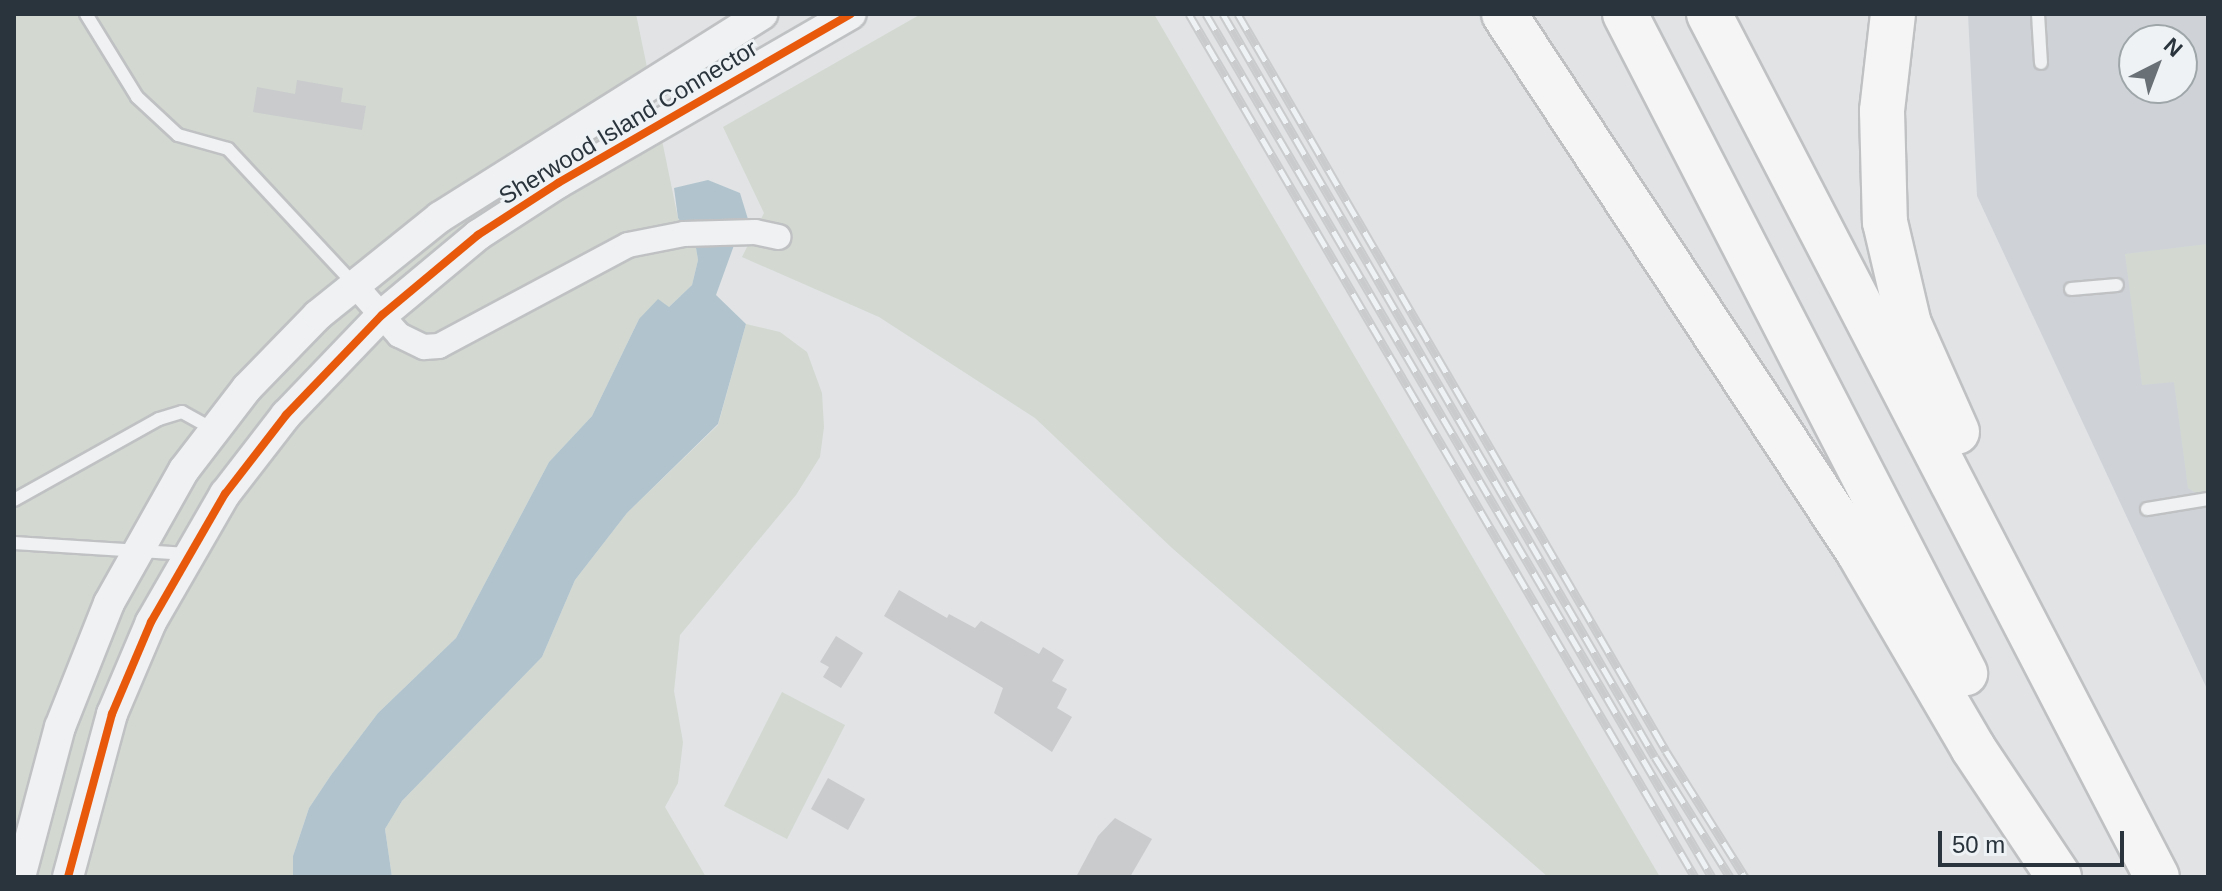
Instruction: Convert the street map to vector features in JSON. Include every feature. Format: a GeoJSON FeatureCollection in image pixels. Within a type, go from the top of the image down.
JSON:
{"type":"FeatureCollection","features":[{"type":"Feature","properties":{"kind":"highway"},"geometry":{"type":"LineString","coordinates":[[1504,14],[1825,498],[1896,610],[1973,748],[2059,877]]}},
{"type":"Feature","properties":{"kind":"highway"},"geometry":{"type":"LineString","coordinates":[[1625,14],[2071,877]]}},
{"type":"Feature","properties":{"kind":"highway"},"geometry":{"type":"LineString","coordinates":[[1709,14],[2160,877]]}},
{"type":"Feature","properties":{"kind":"highway"},"geometry":{"type":"LineString","coordinates":[[1893,14],[1882,111],[1883,185],[1891,256],[1909,324],[2160,877]]}},
{"type":"Feature","properties":{"kind":"street","name":"Sherwood Island Connector"},"geometry":{"type":"LineString","coordinates":[[20,877],[73,685],[135,550],[213,429],[279,352],[354,284],[483,187],[762,14]]}},
{"type":"Feature","properties":{"kind":"street","name":"Sherwood Island Connector"},"geometry":{"type":"LineString","coordinates":[[68,877],[112,714],[151,622],[188,554],[254,454],[382,315],[478,235],[558,183],[851,14]]}},
{"type":"Feature","properties":{"kind":"street"},"geometry":{"type":"LineString","coordinates":[[354,284],[410,343],[439,346],[628,245],[684,234],[755,232],[778,237]]}},
{"type":"Feature","properties":{"kind":"lane"},"geometry":{"type":"LineString","coordinates":[[86,14],[137,97],[178,135],[228,149],[354,284]]}},
{"type":"Feature","properties":{"kind":"lane"},"geometry":{"type":"LineString","coordinates":[[2038,14],[2041,63]]}},
{"type":"Feature","properties":{"kind":"lane"},"geometry":{"type":"LineString","coordinates":[[2071,289],[2117,285]]}},
{"type":"Feature","properties":{"kind":"lane"},"geometry":{"type":"LineString","coordinates":[[14,500],[159,419],[182,412],[213,429]]}},
{"type":"Feature","properties":{"kind":"lane"},"geometry":{"type":"LineString","coordinates":[[2147,509],[2208,499]]}},
{"type":"Feature","properties":{"kind":"lane"},"geometry":{"type":"LineString","coordinates":[[14,543],[188,554]]}},
{"type":"Feature","properties":{"kind":"shaded area"},"geometry":{"type":"Polygon","coordinates":[[[14,14],[636,14],[678,218],[695,242],[698,260],[692,285],[669,307],[639,319],[592,416],[549,462],[456,638],[378,713],[331,775],[309,808],[293,856],[293,877],[14,877],[14,14]]]}},
{"type":"Feature","properties":{"kind":"shaded area"},"geometry":{"type":"Polygon","coordinates":[[[921,14],[1154,14],[1660,877],[1548,877],[1172,548],[1035,418],[879,317],[742,257],[764,213],[723,127],[921,14]]]}},
{"type":"Feature","properties":{"kind":"shaded area"},"geometry":{"type":"Polygon","coordinates":[[[1968,14],[2208,14],[2208,691],[1977,196],[1968,14]]]}},
{"type":"Feature","properties":{"kind":"shaded area"},"geometry":{"type":"Polygon","coordinates":[[[2208,244],[2208,501],[2188,488],[2174,382],[2142,385],[2125,254],[2208,244]]]}},
{"type":"Feature","properties":{"kind":"shaded area"},"geometry":{"type":"Polygon","coordinates":[[[746,324],[780,332],[807,352],[822,393],[824,427],[820,457],[796,495],[680,635],[674,691],[683,742],[678,783],[665,807],[706,877],[392,877],[385,829],[402,801],[542,657],[575,580],[627,513],[718,425],[746,324]]]}},
{"type":"Feature","properties":{"kind":"shaded area"},"geometry":{"type":"Polygon","coordinates":[[[782,692],[845,725],[787,839],[724,806],[782,692]]]}},
{"type":"Feature","properties":{"kind":"water"},"geometry":{"type":"Polygon","coordinates":[[[708,180],[740,193],[751,229],[737,237],[716,295],[746,324],[718,424],[627,513],[575,580],[542,657],[402,801],[385,829],[392,877],[293,877],[293,856],[309,808],[331,775],[378,713],[456,638],[549,462],[592,416],[639,319],[658,299],[669,307],[692,285],[698,260],[695,242],[678,218],[674,188],[708,180]]]}},
{"type":"Feature","properties":{"kind":"building"},"geometry":{"type":"Polygon","coordinates":[[[297,80],[343,88],[341,102],[366,106],[362,130],[253,112],[257,87],[295,94],[297,80]]]}},
{"type":"Feature","properties":{"kind":"building"},"geometry":{"type":"Polygon","coordinates":[[[899,590],[947,618],[949,614],[975,628],[981,621],[1039,654],[1043,647],[1064,660],[1052,681],[1067,689],[1057,708],[1072,717],[1052,752],[994,713],[1003,688],[884,616],[899,590]]]}},
{"type":"Feature","properties":{"kind":"building"},"geometry":{"type":"Polygon","coordinates":[[[836,636],[863,653],[841,688],[823,677],[829,667],[820,662],[836,636]]]}},
{"type":"Feature","properties":{"kind":"building"},"geometry":{"type":"Polygon","coordinates":[[[828,778],[865,799],[848,830],[811,809],[828,778]]]}},
{"type":"Feature","properties":{"kind":"building"},"geometry":{"type":"Polygon","coordinates":[[[1115,818],[1152,839],[1130,877],[1076,877],[1098,836],[1115,818]]]}},
{"type":"Feature","properties":{"kind":"railway"},"geometry":{"type":"LineString","coordinates":[[1189,14],[1695,877]]}},
{"type":"Feature","properties":{"kind":"railway"},"geometry":{"type":"LineString","coordinates":[[1206,14],[1712,877]]}},
{"type":"Feature","properties":{"kind":"railway"},"geometry":{"type":"LineString","coordinates":[[1223,14],[1655,757],[1730,877]]}},
{"type":"Feature","properties":{"kind":"railway"},"geometry":{"type":"LineString","coordinates":[[1238,14],[1666,751],[1745,877]]}},
{"type":"Feature","properties":{"kind":"cycle path"},"geometry":{"type":"LineString","coordinates":[[68,877],[112,714],[151,622],[225,494],[286,415],[382,315],[478,235],[558,183],[851,14]]}}]}
